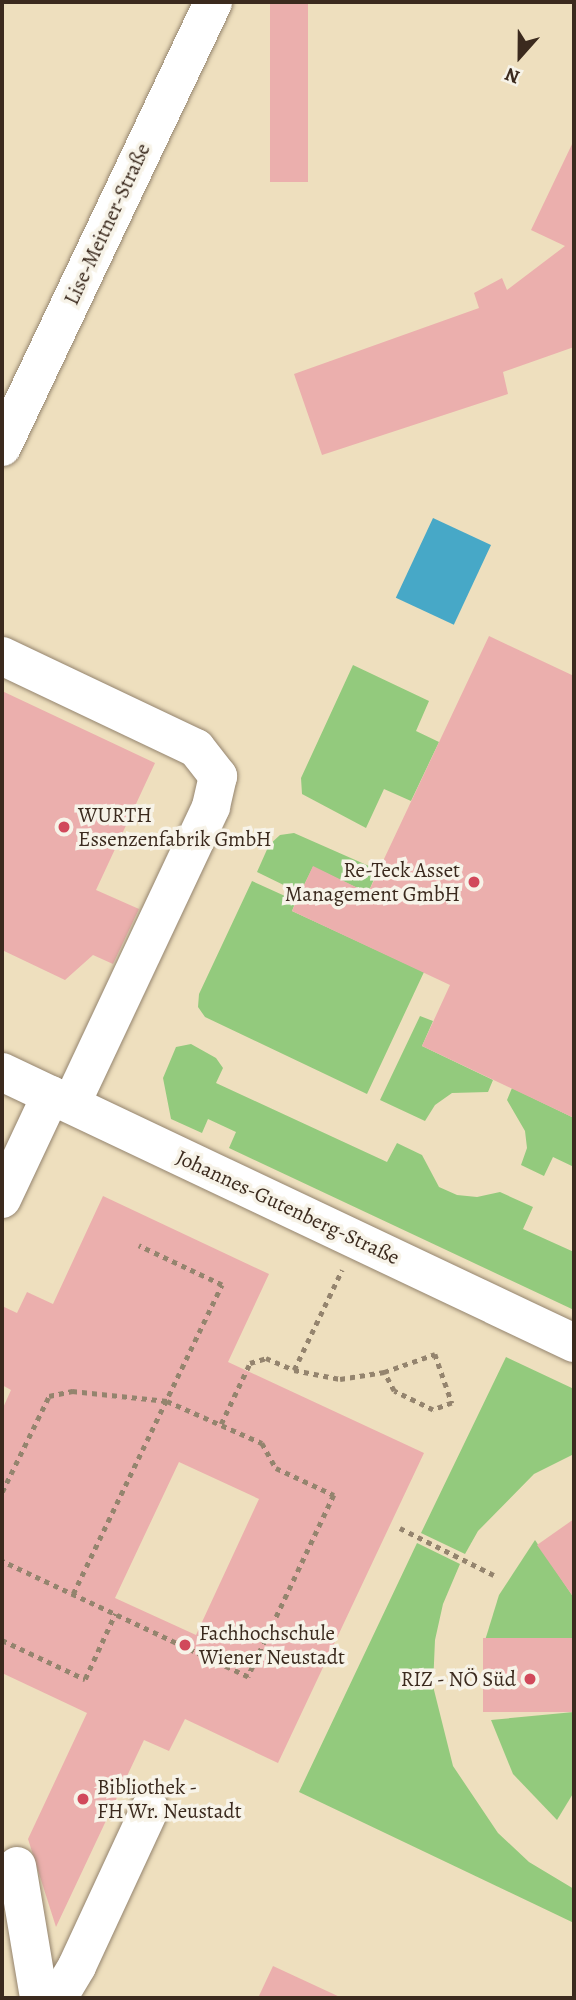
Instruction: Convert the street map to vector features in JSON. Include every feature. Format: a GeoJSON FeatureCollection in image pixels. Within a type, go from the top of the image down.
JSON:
{"type":"FeatureCollection","features":[{"type":"Feature","properties":{"kind":"street","name":"Lise-Meitner-Straße"},"geometry":{"type":"LineString","coordinates":[[2,447],[213,2]]}},
{"type":"Feature","properties":{"kind":"street"},"geometry":{"type":"LineString","coordinates":[[2,656],[196,748],[218,776],[211,807],[104,1032],[2,1199]]}},
{"type":"Feature","properties":{"kind":"street","name":"Johannes-Gutenberg-Straße"},"geometry":{"type":"LineString","coordinates":[[2,1072],[574,1343]]}},
{"type":"Feature","properties":{"kind":"street"},"geometry":{"type":"LineString","coordinates":[[58,1998],[77,1966],[150,1809]]}},
{"type":"Feature","properties":{"kind":"street"},"geometry":{"type":"LineString","coordinates":[[17,1866],[38,1998]]}},
{"type":"Feature","properties":{"kind":"path"},"geometry":{"type":"LineString","coordinates":[[294,1370],[357,1240]]}},
{"type":"Feature","properties":{"kind":"path"},"geometry":{"type":"LineString","coordinates":[[73,1594],[222,1284],[139,1246]]}},
{"type":"Feature","properties":{"kind":"path"},"geometry":{"type":"LineString","coordinates":[[221,1424],[250,1363],[266,1359],[294,1370],[340,1380],[384,1372],[435,1354],[452,1403],[433,1409],[394,1391],[384,1372]]}},
{"type":"Feature","properties":{"kind":"path"},"geometry":{"type":"LineString","coordinates":[[2,1492],[49,1396],[72,1391],[167,1401],[262,1443],[276,1468],[334,1495],[248,1677],[2,1561]]}},
{"type":"Feature","properties":{"kind":"path"},"geometry":{"type":"LineString","coordinates":[[400,1528],[494,1575]]}},
{"type":"Feature","properties":{"kind":"path"},"geometry":{"type":"LineString","coordinates":[[2,1640],[85,1679],[115,1614]]}},
{"type":"Feature","properties":{"kind":"green space"},"geometry":{"type":"Polygon","coordinates":[[[353,665],[429,701],[416,731],[439,742],[411,801],[384,789],[366,828],[302,794],[301,778],[353,665]]]}},
{"type":"Feature","properties":{"kind":"green space"},"geometry":{"type":"Polygon","coordinates":[[[294,833],[378,870],[368,893],[313,867],[300,893],[257,872],[269,845],[280,835],[294,833]]]}},
{"type":"Feature","properties":{"kind":"green space"},"geometry":{"type":"Polygon","coordinates":[[[252,881],[296,901],[292,911],[424,972],[367,1094],[205,1017],[198,1007],[199,994],[252,881]]]}},
{"type":"Feature","properties":{"kind":"green space"},"geometry":{"type":"Polygon","coordinates":[[[420,1016],[433,1021],[422,1046],[493,1080],[488,1092],[452,1093],[435,1105],[425,1121],[380,1100],[420,1016]]]}},
{"type":"Feature","properties":{"kind":"green space"},"geometry":{"type":"Polygon","coordinates":[[[191,1044],[216,1058],[223,1068],[216,1083],[387,1162],[397,1143],[422,1155],[439,1187],[457,1195],[477,1197],[500,1192],[533,1207],[523,1229],[574,1252],[574,1310],[229,1148],[236,1132],[208,1119],[202,1133],[171,1119],[163,1078],[176,1047],[191,1044]]]}},
{"type":"Feature","properties":{"kind":"green space"},"geometry":{"type":"Polygon","coordinates":[[[512,1088],[574,1118],[574,1167],[553,1157],[544,1176],[521,1165],[527,1148],[525,1131],[507,1100],[512,1088]]]}},
{"type":"Feature","properties":{"kind":"green space"},"geometry":{"type":"Polygon","coordinates":[[[506,1357],[574,1389],[574,1454],[534,1474],[478,1531],[465,1554],[421,1533],[506,1357]]]}},
{"type":"Feature","properties":{"kind":"green space"},"geometry":{"type":"Polygon","coordinates":[[[535,1540],[574,1598],[574,1638],[483,1647],[499,1595],[535,1540]]]}},
{"type":"Feature","properties":{"kind":"green space"},"geometry":{"type":"Polygon","coordinates":[[[417,1543],[460,1564],[443,1604],[435,1640],[433,1686],[453,1766],[498,1833],[529,1862],[574,1889],[574,1923],[299,1792],[417,1543]]]}},
{"type":"Feature","properties":{"kind":"green space"},"geometry":{"type":"Polygon","coordinates":[[[574,1712],[574,1792],[557,1820],[513,1774],[491,1720],[574,1712]]]}},
{"type":"Feature","properties":{"kind":"water"},"geometry":{"type":"Polygon","coordinates":[[[433,518],[491,545],[454,625],[396,598],[433,518]]]}},
{"type":"Feature","properties":{"kind":"building"},"geometry":{"type":"Polygon","coordinates":[[[270,2],[308,2],[308,182],[270,182],[270,2]]]}},
{"type":"Feature","properties":{"kind":"building"},"geometry":{"type":"Polygon","coordinates":[[[574,140],[574,347],[503,372],[508,394],[322,455],[294,374],[479,308],[474,293],[502,278],[507,290],[565,246],[531,230],[574,140]]]}},
{"type":"Feature","properties":{"kind":"building","name":"Re-Teck Asset Management GmbH"},"geometry":{"type":"Polygon","coordinates":[[[489,636],[574,676],[574,1118],[422,1046],[450,985],[292,911],[313,866],[368,893],[489,636]]]}},
{"type":"Feature","properties":{"kind":"building","name":"WURTH Essenzenfabrik GmbH"},"geometry":{"type":"Polygon","coordinates":[[[2,691],[155,763],[96,890],[139,909],[113,964],[93,955],[65,980],[2,950],[2,691]]]}},
{"type":"Feature","properties":{"kind":"building","name":"Fachhochschule Wiener Neustadt"},"geometry":{"type":"Polygon","coordinates":[[[103,1196],[269,1274],[228,1362],[424,1453],[278,1763],[185,1719],[169,1751],[144,1740],[56,1927],[28,1839],[87,1713],[2,1673],[2,1410],[11,1390],[2,1385],[2,1306],[17,1313],[27,1292],[53,1304],[103,1196]],[[179,1462],[115,1598],[196,1635],[259,1499],[179,1462]]]}},
{"type":"Feature","properties":{"kind":"building"},"geometry":{"type":"Polygon","coordinates":[[[574,1519],[574,1598],[537,1545],[574,1519]]]}},
{"type":"Feature","properties":{"kind":"building","name":"RIZ - NÖ Süd"},"geometry":{"type":"Polygon","coordinates":[[[483,1638],[574,1638],[574,1712],[483,1712],[483,1638]]]}},
{"type":"Feature","properties":{"kind":"building"},"geometry":{"type":"Polygon","coordinates":[[[273,1966],[342,1998],[258,1998],[273,1966]]]}},
{"type":"Feature","properties":{"kind":"place","name":"WURTH Essenzenfabrik GmbH"},"geometry":{"type":"Point","coordinates":[64,827]}},
{"type":"Feature","properties":{"kind":"place","name":"Re-Teck Asset Management GmbH"},"geometry":{"type":"Point","coordinates":[474,882]}},
{"type":"Feature","properties":{"kind":"place","name":"Fachhochschule Wiener Neustadt"},"geometry":{"type":"Point","coordinates":[185,1645]}},
{"type":"Feature","properties":{"kind":"place","name":"RIZ - NÖ Süd"},"geometry":{"type":"Point","coordinates":[530,1679]}},
{"type":"Feature","properties":{"kind":"place","name":"Bibliothek - FH Wr. Neustadt"},"geometry":{"type":"Point","coordinates":[83,1799]}}]}
